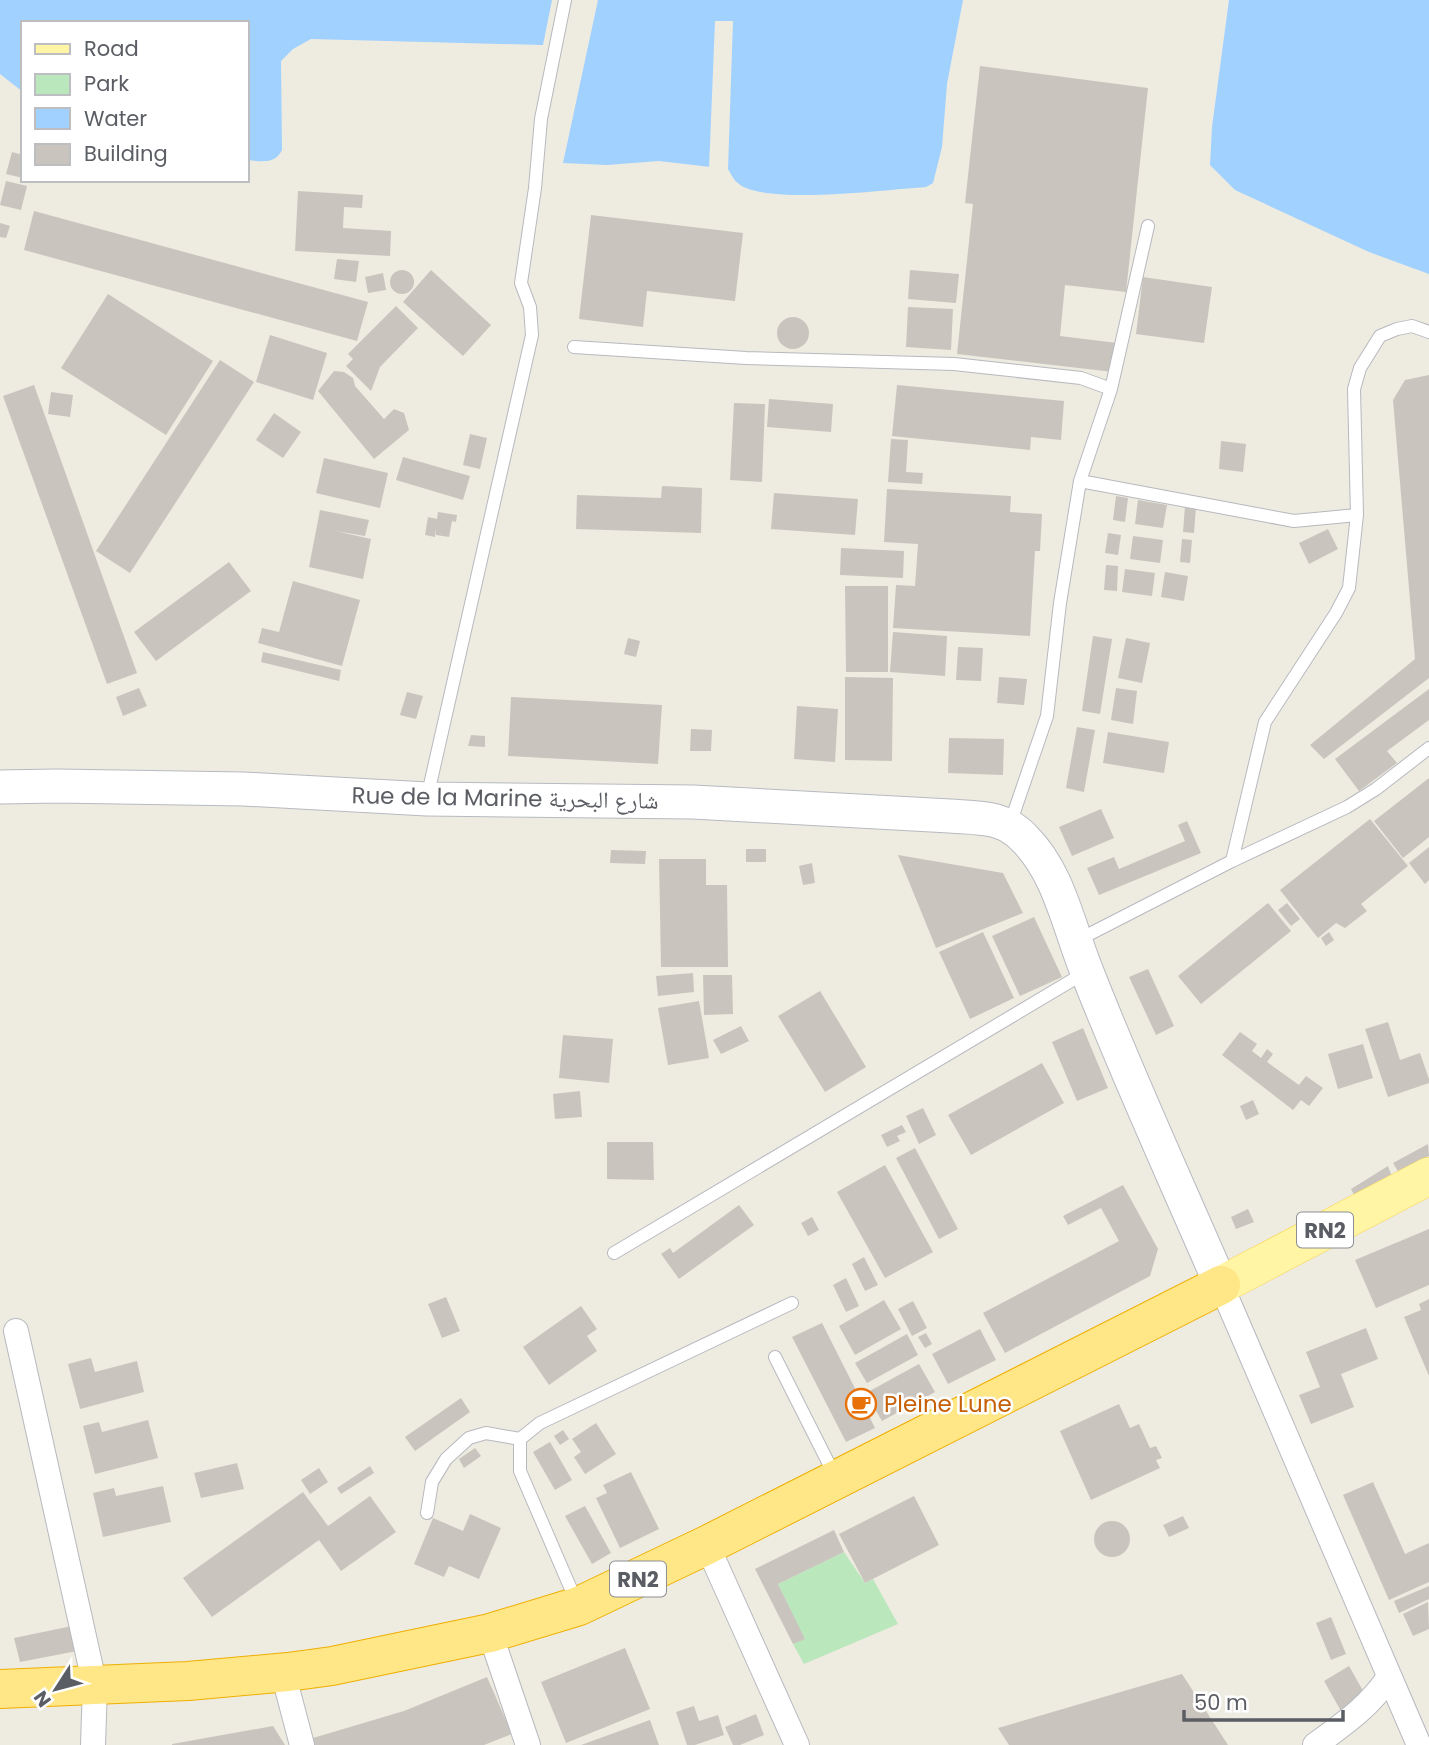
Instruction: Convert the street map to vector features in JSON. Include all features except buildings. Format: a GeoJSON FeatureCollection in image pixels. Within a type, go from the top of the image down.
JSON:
{"type":"FeatureCollection","features":[{"type":"Feature","properties":{"kind":"highway","name":"RN2"},"geometry":{"type":"LineString","coordinates":[[0,1689],[94,1686],[283,1673],[332,1666],[490,1633],[579,1606],[707,1545],[1221,1285]]}},
{"type":"Feature","properties":{"kind":"main road","name":"RN2"},"geometry":{"type":"LineString","coordinates":[[1221,1285],[1429,1176]]}},
{"type":"Feature","properties":{"kind":"street","name":"Rue de la Marine شارع البحرية"},"geometry":{"type":"LineString","coordinates":[[0,787],[230,789],[427,799],[693,802],[986,818],[1009,824]]}},
{"type":"Feature","properties":{"kind":"street"},"geometry":{"type":"LineString","coordinates":[[1009,824],[1040,856],[1061,901],[1087,972],[1419,1745]]}},
{"type":"Feature","properties":{"kind":"street"},"geometry":{"type":"LineString","coordinates":[[16,1331],[94,1686],[93,1745]]}},
{"type":"Feature","properties":{"kind":"street"},"geometry":{"type":"LineString","coordinates":[[707,1545],[797,1745]]}},
{"type":"Feature","properties":{"kind":"street"},"geometry":{"type":"LineString","coordinates":[[490,1633],[528,1745]]}},
{"type":"Feature","properties":{"kind":"street"},"geometry":{"type":"LineString","coordinates":[[283,1673],[302,1745]]}},
{"type":"Feature","properties":{"kind":"street"},"geometry":{"type":"LineString","coordinates":[[1315,1745],[1358,1715],[1389,1677]]}},
{"type":"Feature","properties":{"kind":"lane"},"geometry":{"type":"LineString","coordinates":[[427,799],[532,335],[530,307],[521,283],[535,188],[541,119],[565,0]]}},
{"type":"Feature","properties":{"kind":"lane"},"geometry":{"type":"LineString","coordinates":[[1009,824],[1047,716],[1060,603],[1080,481],[1111,389],[1148,226]]}},
{"type":"Feature","properties":{"kind":"lane"},"geometry":{"type":"LineString","coordinates":[[1232,861],[1265,722],[1336,613],[1349,587],[1357,515],[1354,389],[1360,368],[1380,336],[1412,326],[1429,332]]}},
{"type":"Feature","properties":{"kind":"lane"},"geometry":{"type":"LineString","coordinates":[[574,346],[746,358],[954,364],[1081,378],[1111,389]]}},
{"type":"Feature","properties":{"kind":"lane"},"geometry":{"type":"LineString","coordinates":[[1080,481],[1294,521],[1357,515]]}},
{"type":"Feature","properties":{"kind":"lane"},"geometry":{"type":"LineString","coordinates":[[1076,941],[1232,861],[1347,807],[1376,789],[1429,748]]}},
{"type":"Feature","properties":{"kind":"lane"},"geometry":{"type":"LineString","coordinates":[[614,1253],[1087,972]]}},
{"type":"Feature","properties":{"kind":"lane"},"geometry":{"type":"LineString","coordinates":[[427,1513],[432,1482],[446,1459],[468,1438],[486,1433],[520,1439],[540,1423],[792,1303]]}},
{"type":"Feature","properties":{"kind":"lane"},"geometry":{"type":"LineString","coordinates":[[775,1357],[837,1479]]}},
{"type":"Feature","properties":{"kind":"lane"},"geometry":{"type":"LineString","coordinates":[[520,1439],[520,1471],[579,1606]]}},
{"type":"Feature","properties":{"kind":"green space"},"geometry":{"type":"Polygon","coordinates":[[[844,1552],[865,1583],[873,1579],[898,1624],[804,1664],[793,1644],[804,1639],[778,1584],[844,1552]]]}},
{"type":"Feature","properties":{"kind":"water"},"geometry":{"type":"Polygon","coordinates":[[[0,0],[552,0],[543,45],[311,39],[293,49],[281,61],[282,150],[272,160],[248,160],[248,21],[21,21],[21,90],[0,74],[0,0]]]}},
{"type":"Feature","properties":{"kind":"water"},"geometry":{"type":"Polygon","coordinates":[[[598,0],[963,0],[947,84],[942,147],[933,183],[926,187],[860,193],[784,195],[746,188],[737,183],[728,169],[659,161],[607,165],[563,163],[598,0]]]}},
{"type":"Feature","properties":{"kind":"water"},"geometry":{"type":"Polygon","coordinates":[[[1229,0],[1429,0],[1429,274],[1369,252],[1235,190],[1210,165],[1212,127],[1229,0]]]}},
{"type":"Feature","properties":{"kind":"pier"},"geometry":{"type":"Polygon","coordinates":[[[715,21],[733,21],[728,169],[709,169],[715,21]]]}},
{"type":"Feature","properties":{"kind":"place","name":"Pleine Lune"},"geometry":{"type":"Point","coordinates":[861,1404]}}]}
